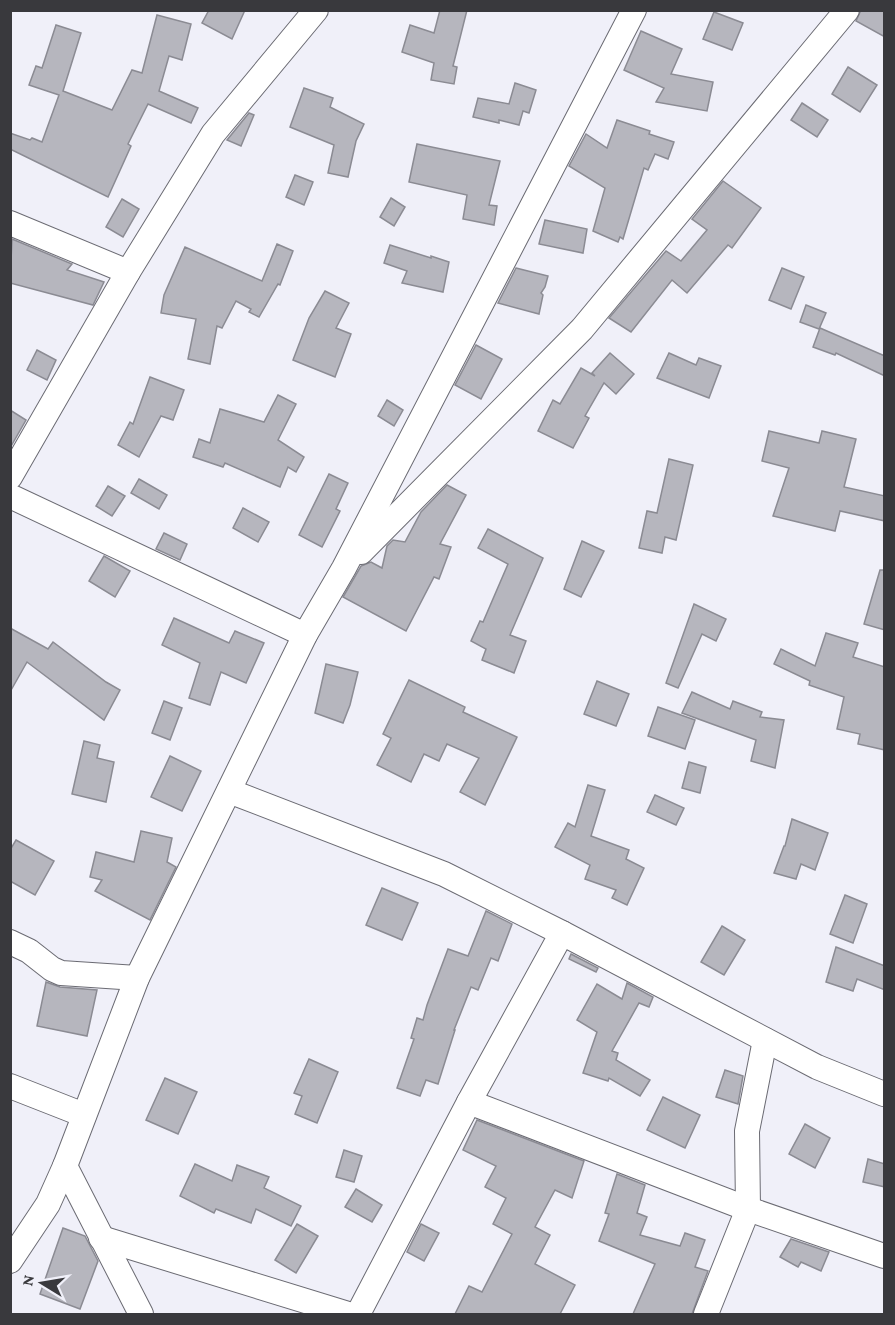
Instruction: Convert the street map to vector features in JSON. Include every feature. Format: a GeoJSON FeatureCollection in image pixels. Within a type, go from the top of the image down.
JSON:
{"type":"FeatureCollection","features":[{"type":"Feature","properties":{"kind":"street"},"geometry":{"type":"LineString","coordinates":[[10,477],[128,272],[213,134],[316,10]]}},
{"type":"Feature","properties":{"kind":"street"},"geometry":{"type":"LineString","coordinates":[[10,1261],[48,1204],[65,1166],[137,978],[305,635],[344,568],[634,10]]}},
{"type":"Feature","properties":{"kind":"street"},"geometry":{"type":"LineString","coordinates":[[344,568],[582,329],[847,10]]}},
{"type":"Feature","properties":{"kind":"street"},"geometry":{"type":"LineString","coordinates":[[10,223],[128,272]]}},
{"type":"Feature","properties":{"kind":"street"},"geometry":{"type":"LineString","coordinates":[[10,496],[305,635]]}},
{"type":"Feature","properties":{"kind":"street"},"geometry":{"type":"LineString","coordinates":[[229,791],[444,874],[562,933],[816,1067],[885,1094]]}},
{"type":"Feature","properties":{"kind":"street"},"geometry":{"type":"LineString","coordinates":[[358,1314],[469,1102],[562,933]]}},
{"type":"Feature","properties":{"kind":"street"},"geometry":{"type":"LineString","coordinates":[[10,942],[29,951],[52,969],[61,973],[137,978]]}},
{"type":"Feature","properties":{"kind":"street"},"geometry":{"type":"LineString","coordinates":[[706,1314],[748,1209],[747,1131],[765,1040]]}},
{"type":"Feature","properties":{"kind":"street"},"geometry":{"type":"LineString","coordinates":[[10,1086],[84,1115]]}},
{"type":"Feature","properties":{"kind":"street"},"geometry":{"type":"LineString","coordinates":[[469,1102],[748,1209],[885,1256]]}},
{"type":"Feature","properties":{"kind":"street"},"geometry":{"type":"LineString","coordinates":[[65,1166],[141,1314]]}},
{"type":"Feature","properties":{"kind":"street"},"geometry":{"type":"LineString","coordinates":[[101,1238],[348,1314]]}},
{"type":"Feature","properties":{"kind":"building"},"geometry":{"type":"Polygon","coordinates":[[[209,10],[245,10],[232,39],[202,23],[209,10]]]}},
{"type":"Feature","properties":{"kind":"building"},"geometry":{"type":"Polygon","coordinates":[[[440,10],[467,10],[453,66],[457,67],[454,84],[431,80],[434,63],[402,52],[410,25],[434,33],[440,10]]]}},
{"type":"Feature","properties":{"kind":"building"},"geometry":{"type":"Polygon","coordinates":[[[861,10],[885,10],[885,37],[856,21],[861,10]]]}},
{"type":"Feature","properties":{"kind":"building"},"geometry":{"type":"Polygon","coordinates":[[[714,12],[743,23],[732,50],[703,39],[714,12]]]}},
{"type":"Feature","properties":{"kind":"building"},"geometry":{"type":"Polygon","coordinates":[[[157,15],[191,24],[182,60],[169,56],[159,91],[198,108],[191,123],[148,104],[128,144],[131,146],[108,197],[10,149],[10,133],[42,142],[59,95],[29,85],[36,66],[42,68],[56,25],[81,33],[63,91],[112,110],[132,70],[142,73],[157,15]]]}},
{"type":"Feature","properties":{"kind":"building"},"geometry":{"type":"Polygon","coordinates":[[[641,31],[682,49],[671,74],[713,82],[707,111],[656,102],[664,88],[624,70],[641,31]]]}},
{"type":"Feature","properties":{"kind":"building"},"geometry":{"type":"Polygon","coordinates":[[[848,67],[877,85],[860,112],[832,94],[848,67]]]}},
{"type":"Feature","properties":{"kind":"building"},"geometry":{"type":"Polygon","coordinates":[[[515,83],[536,90],[529,113],[523,111],[519,125],[473,117],[478,98],[509,104],[515,83]]]}},
{"type":"Feature","properties":{"kind":"building"},"geometry":{"type":"Polygon","coordinates":[[[304,88],[333,98],[330,107],[364,124],[356,141],[348,177],[328,173],[334,145],[290,127],[304,88]]]}},
{"type":"Feature","properties":{"kind":"building"},"geometry":{"type":"Polygon","coordinates":[[[802,103],[828,120],[817,137],[791,120],[802,103]]]}},
{"type":"Feature","properties":{"kind":"building"},"geometry":{"type":"Polygon","coordinates":[[[249,113],[254,115],[241,146],[227,140],[249,113]]]}},
{"type":"Feature","properties":{"kind":"building"},"geometry":{"type":"Polygon","coordinates":[[[617,120],[674,142],[668,159],[655,154],[648,170],[644,168],[623,239],[620,237],[618,242],[593,231],[605,188],[569,166],[586,134],[607,148],[617,120]]]}},
{"type":"Feature","properties":{"kind":"building"},"geometry":{"type":"Polygon","coordinates":[[[417,144],[500,161],[489,205],[497,206],[494,225],[463,219],[467,195],[409,182],[417,144]]]}},
{"type":"Feature","properties":{"kind":"building"},"geometry":{"type":"Polygon","coordinates":[[[295,175],[313,182],[304,205],[286,197],[295,175]]]}},
{"type":"Feature","properties":{"kind":"building"},"geometry":{"type":"Polygon","coordinates":[[[723,181],[761,208],[732,248],[728,245],[687,293],[672,280],[631,332],[609,318],[666,251],[681,261],[707,230],[692,219],[723,181]]]}},
{"type":"Feature","properties":{"kind":"building"},"geometry":{"type":"Polygon","coordinates":[[[391,198],[405,207],[394,226],[380,217],[391,198]]]}},
{"type":"Feature","properties":{"kind":"building"},"geometry":{"type":"Polygon","coordinates":[[[122,199],[139,209],[123,237],[106,227],[122,199]]]}},
{"type":"Feature","properties":{"kind":"building"},"geometry":{"type":"Polygon","coordinates":[[[545,220],[587,229],[583,253],[539,244],[545,220]]]}},
{"type":"Feature","properties":{"kind":"building"},"geometry":{"type":"Polygon","coordinates":[[[12,239],[72,264],[67,270],[104,282],[93,305],[10,283],[12,239]]]}},
{"type":"Feature","properties":{"kind":"building"},"geometry":{"type":"Polygon","coordinates":[[[277,244],[293,251],[280,285],[278,284],[259,317],[249,312],[251,309],[236,301],[222,328],[217,326],[210,364],[188,359],[196,319],[161,313],[164,295],[185,247],[262,281],[277,244]]]}},
{"type":"Feature","properties":{"kind":"building"},"geometry":{"type":"Polygon","coordinates":[[[390,245],[449,262],[443,292],[402,283],[407,271],[384,263],[390,245]]]}},
{"type":"Feature","properties":{"kind":"building"},"geometry":{"type":"Polygon","coordinates":[[[516,268],[548,276],[541,293],[543,295],[539,314],[498,303],[516,268]]]}},
{"type":"Feature","properties":{"kind":"building"},"geometry":{"type":"Polygon","coordinates":[[[782,268],[804,277],[791,309],[769,300],[782,268]]]}},
{"type":"Feature","properties":{"kind":"building"},"geometry":{"type":"Polygon","coordinates":[[[325,291],[349,303],[336,328],[351,334],[335,377],[293,360],[309,318],[325,291]]]}},
{"type":"Feature","properties":{"kind":"building"},"geometry":{"type":"Polygon","coordinates":[[[806,305],[826,313],[819,329],[800,322],[806,305]]]}},
{"type":"Feature","properties":{"kind":"building"},"geometry":{"type":"Polygon","coordinates":[[[820,328],[885,356],[885,376],[836,353],[835,355],[813,347],[820,328]]]}},
{"type":"Feature","properties":{"kind":"building"},"geometry":{"type":"Polygon","coordinates":[[[476,345],[502,359],[481,399],[455,385],[476,345]]]}},
{"type":"Feature","properties":{"kind":"building"},"geometry":{"type":"Polygon","coordinates":[[[37,350],[56,360],[47,380],[27,370],[37,350]]]}},
{"type":"Feature","properties":{"kind":"building"},"geometry":{"type":"Polygon","coordinates":[[[610,353],[634,374],[616,394],[604,383],[585,416],[589,418],[573,448],[538,431],[553,400],[560,404],[581,368],[595,376],[592,373],[610,353]]]}},
{"type":"Feature","properties":{"kind":"building"},"geometry":{"type":"Polygon","coordinates":[[[669,353],[696,365],[699,358],[721,366],[709,398],[657,378],[669,353]]]}},
{"type":"Feature","properties":{"kind":"building"},"geometry":{"type":"Polygon","coordinates":[[[150,377],[184,390],[173,420],[161,416],[139,457],[118,445],[130,422],[133,424],[150,377]]]}},
{"type":"Feature","properties":{"kind":"building"},"geometry":{"type":"Polygon","coordinates":[[[278,395],[296,404],[278,440],[304,457],[296,472],[288,467],[280,487],[225,463],[223,467],[193,457],[199,439],[210,443],[220,409],[264,422],[278,395]]]}},
{"type":"Feature","properties":{"kind":"building"},"geometry":{"type":"Polygon","coordinates":[[[387,400],[403,410],[394,426],[378,416],[387,400]]]}},
{"type":"Feature","properties":{"kind":"building"},"geometry":{"type":"Polygon","coordinates":[[[10,410],[26,420],[10,448],[10,410]]]}},
{"type":"Feature","properties":{"kind":"building"},"geometry":{"type":"Polygon","coordinates":[[[769,431],[819,443],[822,431],[856,439],[844,487],[885,496],[885,521],[840,511],[835,531],[773,516],[789,468],[762,461],[769,431]]]}},
{"type":"Feature","properties":{"kind":"building"},"geometry":{"type":"Polygon","coordinates":[[[669,459],[693,465],[676,540],[665,537],[662,553],[639,548],[647,511],[657,513],[669,459]]]}},
{"type":"Feature","properties":{"kind":"building"},"geometry":{"type":"Polygon","coordinates":[[[329,474],[348,483],[336,509],[340,511],[322,547],[299,535],[329,474]]]}},
{"type":"Feature","properties":{"kind":"building"},"geometry":{"type":"Polygon","coordinates":[[[139,479],[167,495],[159,509],[131,493],[139,479]]]}},
{"type":"Feature","properties":{"kind":"building"},"geometry":{"type":"Polygon","coordinates":[[[447,485],[466,495],[440,544],[451,547],[439,579],[434,577],[406,631],[343,597],[361,566],[371,562],[382,568],[387,546],[393,540],[405,542],[421,512],[447,485]]]}},
{"type":"Feature","properties":{"kind":"building"},"geometry":{"type":"Polygon","coordinates":[[[108,486],[125,496],[112,516],[96,506],[108,486]]]}},
{"type":"Feature","properties":{"kind":"building"},"geometry":{"type":"Polygon","coordinates":[[[243,508],[269,522],[258,542],[233,528],[243,508]]]}},
{"type":"Feature","properties":{"kind":"building"},"geometry":{"type":"Polygon","coordinates":[[[488,529],[543,558],[510,635],[526,641],[514,673],[482,660],[486,649],[471,641],[480,621],[483,622],[508,564],[478,548],[488,529]]]}},
{"type":"Feature","properties":{"kind":"building"},"geometry":{"type":"Polygon","coordinates":[[[164,533],[187,544],[180,560],[156,549],[164,533]]]}},
{"type":"Feature","properties":{"kind":"building"},"geometry":{"type":"Polygon","coordinates":[[[582,541],[604,551],[581,597],[564,589],[582,541]]]}},
{"type":"Feature","properties":{"kind":"building"},"geometry":{"type":"Polygon","coordinates":[[[104,556],[130,571],[115,597],[89,581],[104,556]]]}},
{"type":"Feature","properties":{"kind":"building"},"geometry":{"type":"Polygon","coordinates":[[[880,570],[885,570],[885,630],[864,624],[880,570]]]}},
{"type":"Feature","properties":{"kind":"building"},"geometry":{"type":"Polygon","coordinates":[[[694,604],[726,619],[716,641],[702,634],[678,688],[666,683],[694,604]]]}},
{"type":"Feature","properties":{"kind":"building"},"geometry":{"type":"Polygon","coordinates":[[[174,618],[229,643],[235,631],[264,643],[246,683],[221,672],[210,705],[189,698],[200,663],[162,645],[174,618]]]}},
{"type":"Feature","properties":{"kind":"building"},"geometry":{"type":"Polygon","coordinates":[[[10,628],[48,649],[53,642],[120,690],[104,720],[27,662],[10,692],[10,628]]]}},
{"type":"Feature","properties":{"kind":"building"},"geometry":{"type":"Polygon","coordinates":[[[826,633],[858,643],[853,657],[885,667],[885,750],[858,744],[860,734],[837,729],[844,697],[809,685],[810,681],[774,664],[781,649],[815,666],[826,633]]]}},
{"type":"Feature","properties":{"kind":"building"},"geometry":{"type":"Polygon","coordinates":[[[326,664],[358,672],[343,723],[315,713],[326,664]]]}},
{"type":"Feature","properties":{"kind":"building"},"geometry":{"type":"Polygon","coordinates":[[[409,680],[465,707],[463,712],[517,737],[485,805],[460,792],[479,758],[447,744],[439,761],[424,754],[411,782],[377,765],[391,738],[383,734],[409,680]]]}},
{"type":"Feature","properties":{"kind":"building"},"geometry":{"type":"Polygon","coordinates":[[[597,681],[629,694],[616,726],[584,714],[597,681]]]}},
{"type":"Feature","properties":{"kind":"building"},"geometry":{"type":"Polygon","coordinates":[[[692,692],[730,709],[733,701],[762,712],[760,717],[784,720],[775,768],[751,761],[756,740],[682,713],[692,692]]]}},
{"type":"Feature","properties":{"kind":"building"},"geometry":{"type":"Polygon","coordinates":[[[164,701],[182,708],[170,740],[152,733],[164,701]]]}},
{"type":"Feature","properties":{"kind":"building"},"geometry":{"type":"Polygon","coordinates":[[[658,707],[695,720],[685,749],[648,736],[658,707]]]}},
{"type":"Feature","properties":{"kind":"building"},"geometry":{"type":"Polygon","coordinates":[[[84,741],[100,745],[97,758],[114,762],[106,802],[72,794],[84,741]]]}},
{"type":"Feature","properties":{"kind":"building"},"geometry":{"type":"Polygon","coordinates":[[[170,756],[201,771],[182,811],[151,797],[170,756]]]}},
{"type":"Feature","properties":{"kind":"building"},"geometry":{"type":"Polygon","coordinates":[[[689,762],[706,767],[700,793],[682,788],[689,762]]]}},
{"type":"Feature","properties":{"kind":"building"},"geometry":{"type":"Polygon","coordinates":[[[588,785],[605,790],[591,836],[629,850],[626,859],[644,868],[627,905],[612,898],[616,890],[585,879],[590,865],[555,847],[568,823],[575,827],[588,785]]]}},
{"type":"Feature","properties":{"kind":"building"},"geometry":{"type":"Polygon","coordinates":[[[655,795],[684,808],[676,825],[647,812],[655,795]]]}},
{"type":"Feature","properties":{"kind":"building"},"geometry":{"type":"Polygon","coordinates":[[[792,819],[828,833],[815,870],[801,864],[796,879],[774,873],[785,846],[792,819]]]}},
{"type":"Feature","properties":{"kind":"building"},"geometry":{"type":"Polygon","coordinates":[[[141,831],[172,838],[167,862],[176,867],[150,920],[95,891],[102,880],[90,877],[96,852],[134,862],[141,831]]]}},
{"type":"Feature","properties":{"kind":"building"},"geometry":{"type":"Polygon","coordinates":[[[16,840],[54,861],[35,895],[10,881],[10,850],[16,840]]]}},
{"type":"Feature","properties":{"kind":"building"},"geometry":{"type":"Polygon","coordinates":[[[382,888],[418,903],[402,940],[366,925],[382,888]]]}},
{"type":"Feature","properties":{"kind":"building"},"geometry":{"type":"Polygon","coordinates":[[[845,895],[867,904],[853,943],[830,934],[845,895]]]}},
{"type":"Feature","properties":{"kind":"building"},"geometry":{"type":"Polygon","coordinates":[[[486,911],[512,924],[498,961],[491,958],[478,990],[471,987],[454,1030],[438,1084],[426,1080],[420,1096],[397,1088],[414,1039],[411,1038],[417,1018],[423,1020],[448,949],[468,956],[486,911]]]}},
{"type":"Feature","properties":{"kind":"building"},"geometry":{"type":"Polygon","coordinates":[[[722,926],[745,940],[724,975],[701,962],[722,926]]]}},
{"type":"Feature","properties":{"kind":"building"},"geometry":{"type":"Polygon","coordinates":[[[836,947],[885,966],[885,990],[857,979],[853,991],[826,982],[836,947]]]}},
{"type":"Feature","properties":{"kind":"building"},"geometry":{"type":"Polygon","coordinates":[[[571,954],[598,968],[596,972],[569,959],[571,954]]]}},
{"type":"Feature","properties":{"kind":"building"},"geometry":{"type":"Polygon","coordinates":[[[46,982],[60,987],[97,990],[87,1036],[37,1026],[46,982]]]}},
{"type":"Feature","properties":{"kind":"building"},"geometry":{"type":"Polygon","coordinates":[[[627,983],[653,997],[649,1007],[639,1003],[612,1051],[618,1053],[616,1060],[650,1080],[640,1096],[609,1078],[608,1081],[583,1073],[597,1032],[577,1020],[597,984],[622,999],[627,983]]]}},
{"type":"Feature","properties":{"kind":"building"},"geometry":{"type":"Polygon","coordinates":[[[309,1059],[338,1072],[317,1123],[295,1114],[302,1096],[294,1093],[309,1059]]]}},
{"type":"Feature","properties":{"kind":"building"},"geometry":{"type":"Polygon","coordinates":[[[725,1070],[743,1076],[738,1104],[716,1097],[725,1070]]]}},
{"type":"Feature","properties":{"kind":"building"},"geometry":{"type":"Polygon","coordinates":[[[165,1078],[197,1092],[178,1134],[146,1120],[165,1078]]]}},
{"type":"Feature","properties":{"kind":"building"},"geometry":{"type":"Polygon","coordinates":[[[663,1097],[700,1115],[685,1148],[647,1130],[663,1097]]]}},
{"type":"Feature","properties":{"kind":"building"},"geometry":{"type":"Polygon","coordinates":[[[477,1120],[584,1161],[572,1198],[555,1190],[535,1227],[550,1235],[535,1264],[575,1285],[560,1314],[455,1314],[469,1286],[482,1292],[512,1234],[493,1224],[506,1198],[485,1187],[496,1166],[463,1150],[477,1120]]]}},
{"type":"Feature","properties":{"kind":"building"},"geometry":{"type":"Polygon","coordinates":[[[805,1124],[830,1138],[815,1168],[789,1154],[805,1124]]]}},
{"type":"Feature","properties":{"kind":"building"},"geometry":{"type":"Polygon","coordinates":[[[344,1150],[362,1156],[354,1182],[336,1177],[344,1150]]]}},
{"type":"Feature","properties":{"kind":"building"},"geometry":{"type":"Polygon","coordinates":[[[868,1159],[885,1164],[885,1187],[863,1182],[868,1159]]]}},
{"type":"Feature","properties":{"kind":"building"},"geometry":{"type":"Polygon","coordinates":[[[195,1164],[232,1181],[237,1165],[269,1177],[264,1188],[301,1206],[291,1226],[256,1209],[251,1223],[216,1209],[214,1213],[180,1196],[195,1164]]]}},
{"type":"Feature","properties":{"kind":"building"},"geometry":{"type":"Polygon","coordinates":[[[617,1174],[645,1185],[637,1213],[647,1217],[640,1235],[680,1246],[685,1233],[705,1240],[695,1267],[708,1271],[692,1314],[633,1314],[655,1264],[599,1241],[609,1214],[605,1213],[617,1174]]]}},
{"type":"Feature","properties":{"kind":"building"},"geometry":{"type":"Polygon","coordinates":[[[356,1189],[382,1205],[372,1222],[345,1207],[356,1189]]]}},
{"type":"Feature","properties":{"kind":"building"},"geometry":{"type":"Polygon","coordinates":[[[297,1224],[318,1236],[296,1273],[275,1260],[297,1224]]]}},
{"type":"Feature","properties":{"kind":"building"},"geometry":{"type":"Polygon","coordinates":[[[421,1224],[439,1233],[424,1261],[407,1252],[421,1224]]]}},
{"type":"Feature","properties":{"kind":"building"},"geometry":{"type":"Polygon","coordinates":[[[63,1228],[85,1236],[98,1261],[80,1309],[40,1294],[63,1228]]]}},
{"type":"Feature","properties":{"kind":"building"},"geometry":{"type":"Polygon","coordinates":[[[791,1239],[829,1252],[821,1271],[801,1262],[798,1267],[780,1257],[791,1239]]]}}]}
